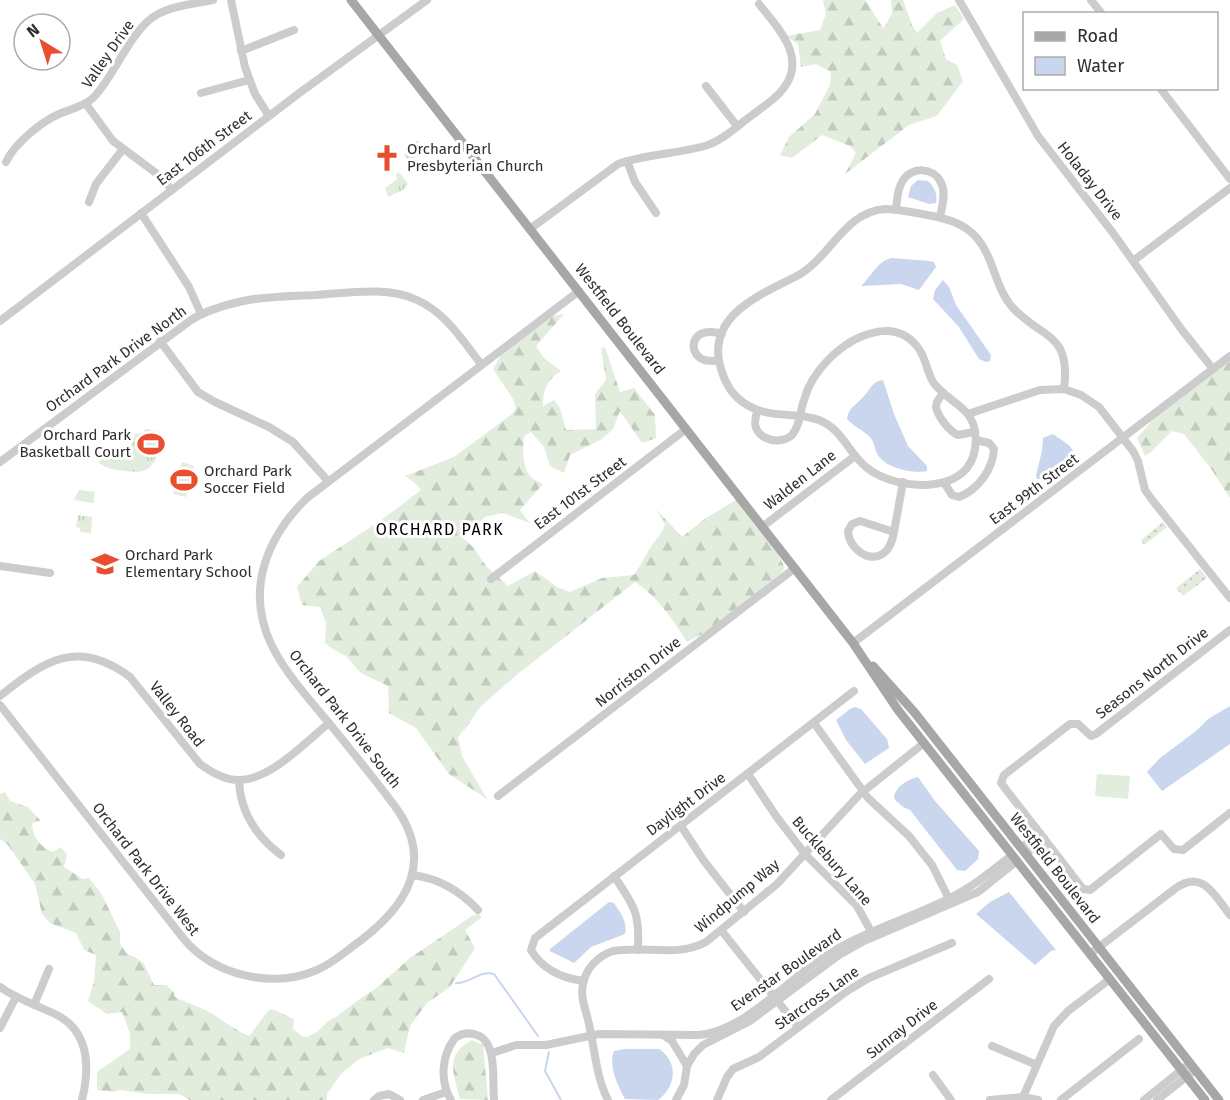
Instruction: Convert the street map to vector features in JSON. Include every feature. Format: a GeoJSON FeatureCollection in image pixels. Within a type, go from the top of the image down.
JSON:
{"type":"FeatureCollection","features":[{"type":"Feature","properties":{"kind":"main road","name":"Westfield Boulevard"},"geometry":{"type":"LineString","coordinates":[[351,0],[864,657],[883,689],[924,743],[1205,1100]]}},
{"type":"Feature","properties":{"kind":"main road","name":"Westfield Boulevard"},"geometry":{"type":"LineString","coordinates":[[864,657],[884,676],[915,713],[1219,1100]]}},
{"type":"Feature","properties":{"kind":"street","name":"Valley Drive"},"geometry":{"type":"LineString","coordinates":[[6,162],[19,143],[50,119],[86,104],[97,94],[137,34],[150,19],[166,10],[213,0]]}},
{"type":"Feature","properties":{"kind":"street"},"geometry":{"type":"LineString","coordinates":[[231,0],[249,80],[269,116]]}},
{"type":"Feature","properties":{"kind":"street","name":"East 106th Street"},"geometry":{"type":"LineString","coordinates":[[0,321],[269,116],[427,0]]}},
{"type":"Feature","properties":{"kind":"street","name":"Holaday Drive"},"geometry":{"type":"LineString","coordinates":[[959,0],[1038,136],[1213,369]]}},
{"type":"Feature","properties":{"kind":"street"},"geometry":{"type":"LineString","coordinates":[[1091,0],[1100,12]]}},
{"type":"Feature","properties":{"kind":"street"},"geometry":{"type":"LineString","coordinates":[[531,229],[612,168],[627,161],[702,147],[721,138],[778,95],[787,84],[793,59],[789,45],[759,4]]}},
{"type":"Feature","properties":{"kind":"street"},"geometry":{"type":"LineString","coordinates":[[241,51],[294,30]]}},
{"type":"Feature","properties":{"kind":"street"},"geometry":{"type":"LineString","coordinates":[[201,93],[249,80]]}},
{"type":"Feature","properties":{"kind":"street"},"geometry":{"type":"LineString","coordinates":[[706,86],[737,126]]}},
{"type":"Feature","properties":{"kind":"street"},"geometry":{"type":"LineString","coordinates":[[1162,90],[1230,179]]}},
{"type":"Feature","properties":{"kind":"street"},"geometry":{"type":"LineString","coordinates":[[86,104],[105,132],[123,149],[160,176],[172,189]]}},
{"type":"Feature","properties":{"kind":"street"},"geometry":{"type":"LineString","coordinates":[[89,202],[96,184],[123,149]]}},
{"type":"Feature","properties":{"kind":"street"},"geometry":{"type":"LineString","coordinates":[[627,161],[635,182],[656,213]]}},
{"type":"Feature","properties":{"kind":"street"},"geometry":{"type":"LineString","coordinates":[[896,210],[900,185],[905,177],[913,171],[927,171],[936,176],[944,192],[940,217]]}},
{"type":"Feature","properties":{"kind":"street"},"geometry":{"type":"LineString","coordinates":[[1133,261],[1230,188]]}},
{"type":"Feature","properties":{"kind":"street"},"geometry":{"type":"LineString","coordinates":[[758,410],[754,420],[756,430],[766,438],[785,439],[793,434],[800,417],[808,389],[825,364],[848,344],[876,331],[894,332],[913,342],[921,352],[932,381],[968,414],[975,436],[973,456],[967,468],[945,484],[928,485],[903,482],[875,474],[865,467],[837,432],[828,425],[812,418],[800,417],[758,410],[747,405],[731,391],[718,361],[722,334],[729,319],[739,308],[811,268],[853,222],[871,212],[889,209],[940,217],[961,224],[975,235],[1009,303],[1020,315],[1055,341],[1065,364],[1064,389]]}},
{"type":"Feature","properties":{"kind":"street"},"geometry":{"type":"LineString","coordinates":[[141,213],[189,287],[201,314]]}},
{"type":"Feature","properties":{"kind":"street","name":"Orchard Park Drive South"},"geometry":{"type":"LineString","coordinates":[[412,874],[412,846],[408,828],[402,816],[297,683],[271,644],[263,620],[261,589],[267,555],[280,528],[297,508],[328,481],[579,291]]}},
{"type":"Feature","properties":{"kind":"street","name":"Orchard Park Drive North"},"geometry":{"type":"LineString","coordinates":[[0,462],[160,341],[201,314],[238,302],[268,297],[376,292],[403,295],[419,301],[441,315],[481,364]]}},
{"type":"Feature","properties":{"kind":"street"},"geometry":{"type":"LineString","coordinates":[[718,361],[702,359],[696,353],[694,345],[697,337],[704,332],[712,331],[722,334]]}},
{"type":"Feature","properties":{"kind":"street"},"geometry":{"type":"LineString","coordinates":[[160,341],[198,392],[269,427],[293,442],[328,481]]}},
{"type":"Feature","properties":{"kind":"street","name":"East 99th Street"},"geometry":{"type":"LineString","coordinates":[[853,643],[1230,356]]}},
{"type":"Feature","properties":{"kind":"street"},"geometry":{"type":"LineString","coordinates":[[968,414],[1040,390],[1064,389],[1081,395],[1095,404],[1123,437],[1138,461],[1145,490],[1230,598]]}},
{"type":"Feature","properties":{"kind":"street"},"geometry":{"type":"LineString","coordinates":[[944,393],[936,407],[948,427],[958,435],[975,436],[989,443],[994,449],[991,463],[976,486],[959,497],[952,495],[945,484]]}},
{"type":"Feature","properties":{"kind":"street","name":"East 101st Street"},"geometry":{"type":"LineString","coordinates":[[491,579],[686,429]]}},
{"type":"Feature","properties":{"kind":"street","name":"Walden Lane"},"geometry":{"type":"LineString","coordinates":[[762,527],[855,456]]}},
{"type":"Feature","properties":{"kind":"street"},"geometry":{"type":"LineString","coordinates":[[894,532],[860,521],[852,525],[848,534],[857,549],[868,556],[876,557],[888,551],[892,543],[894,532],[903,482]]}},
{"type":"Feature","properties":{"kind":"street"},"geometry":{"type":"LineString","coordinates":[[0,566],[50,573]]}},
{"type":"Feature","properties":{"kind":"street","name":"Norriston Drive"},"geometry":{"type":"LineString","coordinates":[[498,796],[795,568]]}},
{"type":"Feature","properties":{"kind":"street","name":"Seasons North Drive"},"geometry":{"type":"LineString","coordinates":[[1042,836],[1001,783],[1004,775],[1070,724],[1078,724],[1088,735],[1096,734],[1230,630]]}},
{"type":"Feature","properties":{"kind":"street","name":"Valley Road"},"geometry":{"type":"LineString","coordinates":[[0,696],[36,669],[57,659],[81,656],[101,660],[130,677],[200,764],[213,773],[239,780]]}},
{"type":"Feature","properties":{"kind":"street","name":"Daylight Drive"},"geometry":{"type":"LineString","coordinates":[[583,981],[551,971],[536,959],[531,950],[530,938],[681,826],[854,692]]}},
{"type":"Feature","properties":{"kind":"street","name":"Orchard Park Drive West"},"geometry":{"type":"LineString","coordinates":[[0,705],[187,943],[203,957],[229,971],[248,976],[275,978],[303,975],[321,968],[385,921],[403,899],[412,874]]}},
{"type":"Feature","properties":{"kind":"street"},"geometry":{"type":"LineString","coordinates":[[280,855],[264,841],[251,823],[243,804],[239,780],[264,773],[329,723]]}},
{"type":"Feature","properties":{"kind":"street"},"geometry":{"type":"LineString","coordinates":[[814,723],[877,808],[909,836],[932,865],[950,902]]}},
{"type":"Feature","properties":{"kind":"street","name":"Windpump Way"},"geometry":{"type":"LineString","coordinates":[[583,981],[590,968],[603,956],[618,950],[688,950],[706,942],[777,884],[863,791],[924,743]]}},
{"type":"Feature","properties":{"kind":"street","name":"Bucklebury Lane"},"geometry":{"type":"LineString","coordinates":[[748,774],[776,816],[806,854],[852,900],[873,934]]}},
{"type":"Feature","properties":{"kind":"street"},"geometry":{"type":"LineString","coordinates":[[1023,851],[1042,836],[1083,889],[1090,890],[1161,834],[1174,849],[1183,850],[1230,813]]}},
{"type":"Feature","properties":{"kind":"street"},"geometry":{"type":"LineString","coordinates":[[681,826],[704,861],[744,912]]}},
{"type":"Feature","properties":{"kind":"street","name":"Evenstar Boulevard"},"geometry":{"type":"LineString","coordinates":[[492,1053],[516,1045],[546,1045],[604,1033],[710,1034],[742,1019],[873,934],[950,902],[1014,858]]}},
{"type":"Feature","properties":{"kind":"street"},"geometry":{"type":"LineString","coordinates":[[412,874],[430,878],[452,888],[478,910]]}},
{"type":"Feature","properties":{"kind":"street"},"geometry":{"type":"LineString","coordinates":[[614,876],[636,911],[639,926],[638,950]]}},
{"type":"Feature","properties":{"kind":"street"},"geometry":{"type":"LineString","coordinates":[[1090,954],[1187,882],[1195,881],[1208,888],[1230,915]]}},
{"type":"Feature","properties":{"kind":"street"},"geometry":{"type":"LineString","coordinates":[[720,930],[798,1027]]}},
{"type":"Feature","properties":{"kind":"street","name":"Starcross Lane"},"geometry":{"type":"LineString","coordinates":[[717,1100],[733,1069],[759,1057],[860,982],[952,943]]}},
{"type":"Feature","properties":{"kind":"street"},"geometry":{"type":"LineString","coordinates":[[34,1005],[49,969]]}},
{"type":"Feature","properties":{"kind":"street","name":"Sunray Drive"},"geometry":{"type":"LineString","coordinates":[[831,1100],[989,979]]}},
{"type":"Feature","properties":{"kind":"street"},"geometry":{"type":"LineString","coordinates":[[1023,1098],[1056,1023],[1110,979]]}},
{"type":"Feature","properties":{"kind":"street"},"geometry":{"type":"LineString","coordinates":[[583,981],[582,1000],[600,1079],[608,1100]]}},
{"type":"Feature","properties":{"kind":"street"},"geometry":{"type":"LineString","coordinates":[[0,987],[62,1018],[76,1031],[83,1042],[88,1064],[84,1100]]}},
{"type":"Feature","properties":{"kind":"street"},"geometry":{"type":"LineString","coordinates":[[0,1028],[16,997]]}},
{"type":"Feature","properties":{"kind":"street","name":"Evenstar Boulevard"},"geometry":{"type":"LineString","coordinates":[[676,1100],[684,1085],[687,1066],[694,1054],[704,1045],[750,1021],[775,998]]}},
{"type":"Feature","properties":{"kind":"street"},"geometry":{"type":"LineString","coordinates":[[451,1100],[446,1092],[444,1066],[447,1051],[455,1038],[464,1033],[480,1036],[487,1041],[492,1053],[494,1100]]}},
{"type":"Feature","properties":{"kind":"street"},"geometry":{"type":"LineString","coordinates":[[663,1035],[672,1041],[687,1066]]}},
{"type":"Feature","properties":{"kind":"street"},"geometry":{"type":"LineString","coordinates":[[1061,1100],[1139,1039]]}},
{"type":"Feature","properties":{"kind":"street"},"geometry":{"type":"LineString","coordinates":[[992,1046],[1036,1065]]}},
{"type":"Feature","properties":{"kind":"street"},"geometry":{"type":"LineString","coordinates":[[1144,1100],[1193,1067]]}},
{"type":"Feature","properties":{"kind":"street"},"geometry":{"type":"LineString","coordinates":[[1157,1100],[1184,1073]]}},
{"type":"Feature","properties":{"kind":"street"},"geometry":{"type":"LineString","coordinates":[[933,1075],[951,1100]]}},
{"type":"Feature","properties":{"kind":"street"},"geometry":{"type":"LineString","coordinates":[[423,1100],[446,1092]]}},
{"type":"Feature","properties":{"kind":"street"},"geometry":{"type":"LineString","coordinates":[[374,1100],[379,1096],[389,1094],[400,1100]]}},
{"type":"Feature","properties":{"kind":"street"},"geometry":{"type":"LineString","coordinates":[[990,1100],[1023,1098],[1038,1100]]}},
{"type":"Feature","properties":{"kind":"green space"},"geometry":{"type":"Polygon","coordinates":[[[823,0],[865,0],[884,28],[892,13],[891,0],[903,0],[917,33],[937,13],[955,5],[964,19],[940,41],[946,59],[957,65],[963,81],[937,116],[909,125],[845,174],[856,153],[850,146],[822,135],[792,158],[780,155],[789,137],[815,114],[830,85],[831,72],[816,64],[801,67],[798,44],[786,36],[820,30],[826,14],[823,0]]]}},
{"type":"Feature","properties":{"kind":"green space"},"geometry":{"type":"Polygon","coordinates":[[[417,141],[422,149],[414,158],[408,160],[404,155],[409,146],[417,141]]]}},
{"type":"Feature","properties":{"kind":"green space"},"geometry":{"type":"Polygon","coordinates":[[[399,172],[408,184],[403,190],[388,197],[385,188],[397,179],[396,174],[399,172]]]}},
{"type":"Feature","properties":{"kind":"green space"},"geometry":{"type":"Polygon","coordinates":[[[564,314],[536,346],[544,358],[561,371],[552,378],[547,386],[543,406],[554,400],[560,408],[566,430],[596,429],[595,394],[606,380],[601,348],[605,347],[620,392],[634,388],[655,415],[656,438],[642,443],[620,411],[613,429],[602,439],[570,455],[564,473],[550,466],[544,447],[531,432],[524,436],[523,451],[527,472],[543,484],[520,510],[530,523],[503,513],[485,517],[463,538],[473,547],[486,566],[508,586],[535,571],[557,587],[570,592],[602,578],[634,575],[665,524],[656,509],[682,537],[703,520],[736,500],[778,554],[785,568],[715,627],[687,642],[658,602],[635,582],[519,673],[480,707],[458,737],[462,756],[487,799],[449,774],[416,728],[389,713],[388,686],[361,673],[346,656],[325,643],[326,623],[320,607],[302,605],[297,587],[319,561],[380,521],[421,490],[405,476],[454,457],[512,414],[516,408],[513,399],[493,369],[503,352],[552,316],[564,314]]]}},
{"type":"Feature","properties":{"kind":"green space"},"geometry":{"type":"Polygon","coordinates":[[[1230,360],[1230,498],[1184,434],[1172,431],[1145,456],[1137,438],[1158,414],[1230,360]]]}},
{"type":"Feature","properties":{"kind":"green space"},"geometry":{"type":"Polygon","coordinates":[[[145,429],[160,432],[156,457],[150,467],[136,472],[112,469],[99,463],[101,455],[109,456],[121,447],[131,446],[135,434],[144,433],[145,429]]]}},
{"type":"Feature","properties":{"kind":"green space","name":"Orchard Park Soccer Field"},"geometry":{"type":"Polygon","coordinates":[[[182,462],[194,466],[186,497],[173,494],[182,462]]]}},
{"type":"Feature","properties":{"kind":"green space"},"geometry":{"type":"Polygon","coordinates":[[[79,490],[95,492],[93,503],[74,500],[79,490]]]}},
{"type":"Feature","properties":{"kind":"green space"},"geometry":{"type":"Polygon","coordinates":[[[78,515],[92,517],[91,533],[80,532],[80,528],[76,527],[78,515]]]}},
{"type":"Feature","properties":{"kind":"green space"},"geometry":{"type":"Polygon","coordinates":[[[1163,522],[1167,527],[1144,545],[1141,540],[1163,522]]]}},
{"type":"Feature","properties":{"kind":"green space"},"geometry":{"type":"Polygon","coordinates":[[[1200,569],[1207,578],[1183,596],[1176,588],[1200,569]]]}},
{"type":"Feature","properties":{"kind":"green space"},"geometry":{"type":"Polygon","coordinates":[[[1097,774],[1130,776],[1128,799],[1095,796],[1097,774]]]}},
{"type":"Feature","properties":{"kind":"green space"},"geometry":{"type":"Polygon","coordinates":[[[5,792],[10,801],[28,807],[41,821],[32,823],[34,833],[41,845],[53,852],[61,847],[67,855],[64,867],[83,879],[89,878],[101,893],[120,932],[120,944],[127,954],[144,964],[154,985],[166,985],[175,993],[174,996],[205,1010],[249,1036],[272,1009],[294,1019],[293,1029],[302,1036],[307,1037],[317,1032],[328,1021],[375,989],[410,958],[478,914],[482,917],[465,930],[475,948],[450,987],[427,1003],[410,1026],[404,1053],[388,1048],[359,1059],[341,1074],[327,1094],[327,1100],[190,1100],[179,1094],[97,1090],[97,1072],[130,1049],[130,1033],[122,1012],[107,1014],[88,1001],[94,982],[96,955],[84,950],[76,933],[50,923],[42,914],[35,884],[8,845],[0,839],[0,794],[5,792]]]}},
{"type":"Feature","properties":{"kind":"green space"},"geometry":{"type":"Polygon","coordinates":[[[472,1040],[483,1045],[488,1100],[460,1099],[457,1090],[454,1058],[463,1045],[472,1040]]]}},
{"type":"Feature","properties":{"kind":"water"},"geometry":{"type":"Polygon","coordinates":[[[918,180],[928,181],[932,185],[936,194],[936,203],[929,204],[908,197],[911,186],[918,180]]]}},
{"type":"Feature","properties":{"kind":"water"},"geometry":{"type":"Polygon","coordinates":[[[892,258],[934,262],[936,267],[919,290],[901,284],[861,286],[879,265],[892,258]]]}},
{"type":"Feature","properties":{"kind":"water"},"geometry":{"type":"Polygon","coordinates":[[[943,280],[949,287],[956,305],[991,355],[990,361],[979,359],[959,327],[933,299],[935,290],[943,280]]]}},
{"type":"Feature","properties":{"kind":"water"},"geometry":{"type":"Polygon","coordinates":[[[883,380],[908,446],[927,466],[927,471],[908,471],[893,467],[882,460],[870,437],[847,419],[851,409],[872,385],[883,380]]]}},
{"type":"Feature","properties":{"kind":"water"},"geometry":{"type":"Polygon","coordinates":[[[1053,434],[1070,446],[1072,454],[1037,479],[1043,438],[1053,434]]]}},
{"type":"Feature","properties":{"kind":"water"},"geometry":{"type":"Polygon","coordinates":[[[1230,706],[1230,744],[1162,791],[1147,772],[1160,758],[1208,719],[1230,706]]]}},
{"type":"Feature","properties":{"kind":"water"},"geometry":{"type":"Polygon","coordinates":[[[855,707],[861,709],[887,739],[889,748],[865,764],[846,740],[836,720],[855,707]]]}},
{"type":"Feature","properties":{"kind":"water"},"geometry":{"type":"Polygon","coordinates":[[[918,777],[935,801],[979,851],[978,859],[965,871],[957,870],[910,810],[895,800],[895,792],[900,786],[918,777]]]}},
{"type":"Feature","properties":{"kind":"water"},"geometry":{"type":"Polygon","coordinates":[[[1009,892],[1056,950],[1051,951],[1035,965],[976,914],[990,902],[1009,892]]]}},
{"type":"Feature","properties":{"kind":"water"},"geometry":{"type":"Polygon","coordinates":[[[609,902],[614,903],[623,917],[625,934],[591,947],[574,963],[550,951],[550,949],[609,902]]]}},
{"type":"Feature","properties":{"kind":"water"},"geometry":{"type":"Polygon","coordinates":[[[659,1049],[670,1061],[672,1082],[658,1100],[625,1099],[617,1082],[612,1057],[614,1051],[659,1049]]]}},
{"type":"Feature","properties":{"kind":"waterway"},"geometry":{"type":"LineString","coordinates":[[456,983],[484,974],[494,974],[538,1036]]}},
{"type":"Feature","properties":{"kind":"waterway"},"geometry":{"type":"LineString","coordinates":[[549,1052],[545,1071],[561,1100]]}},
{"type":"Feature","properties":{"kind":"place","name":"Orchard Parl Presbyterian Church"},"geometry":{"type":"Point","coordinates":[387,158]}},
{"type":"Feature","properties":{"kind":"place","name":"Orchard Park Basketball Court"},"geometry":{"type":"Point","coordinates":[151,444]}},
{"type":"Feature","properties":{"kind":"place","name":"Orchard Park Soccer Field"},"geometry":{"type":"Point","coordinates":[184,480]}},
{"type":"Feature","properties":{"kind":"place","name":"Orchard Park Elementary School"},"geometry":{"type":"Point","coordinates":[105,564]}},
{"type":"Feature","properties":{"kind":"district","name":"ORCHARD PARK"},"geometry":{"type":"Point","coordinates":[440,529]}}]}
